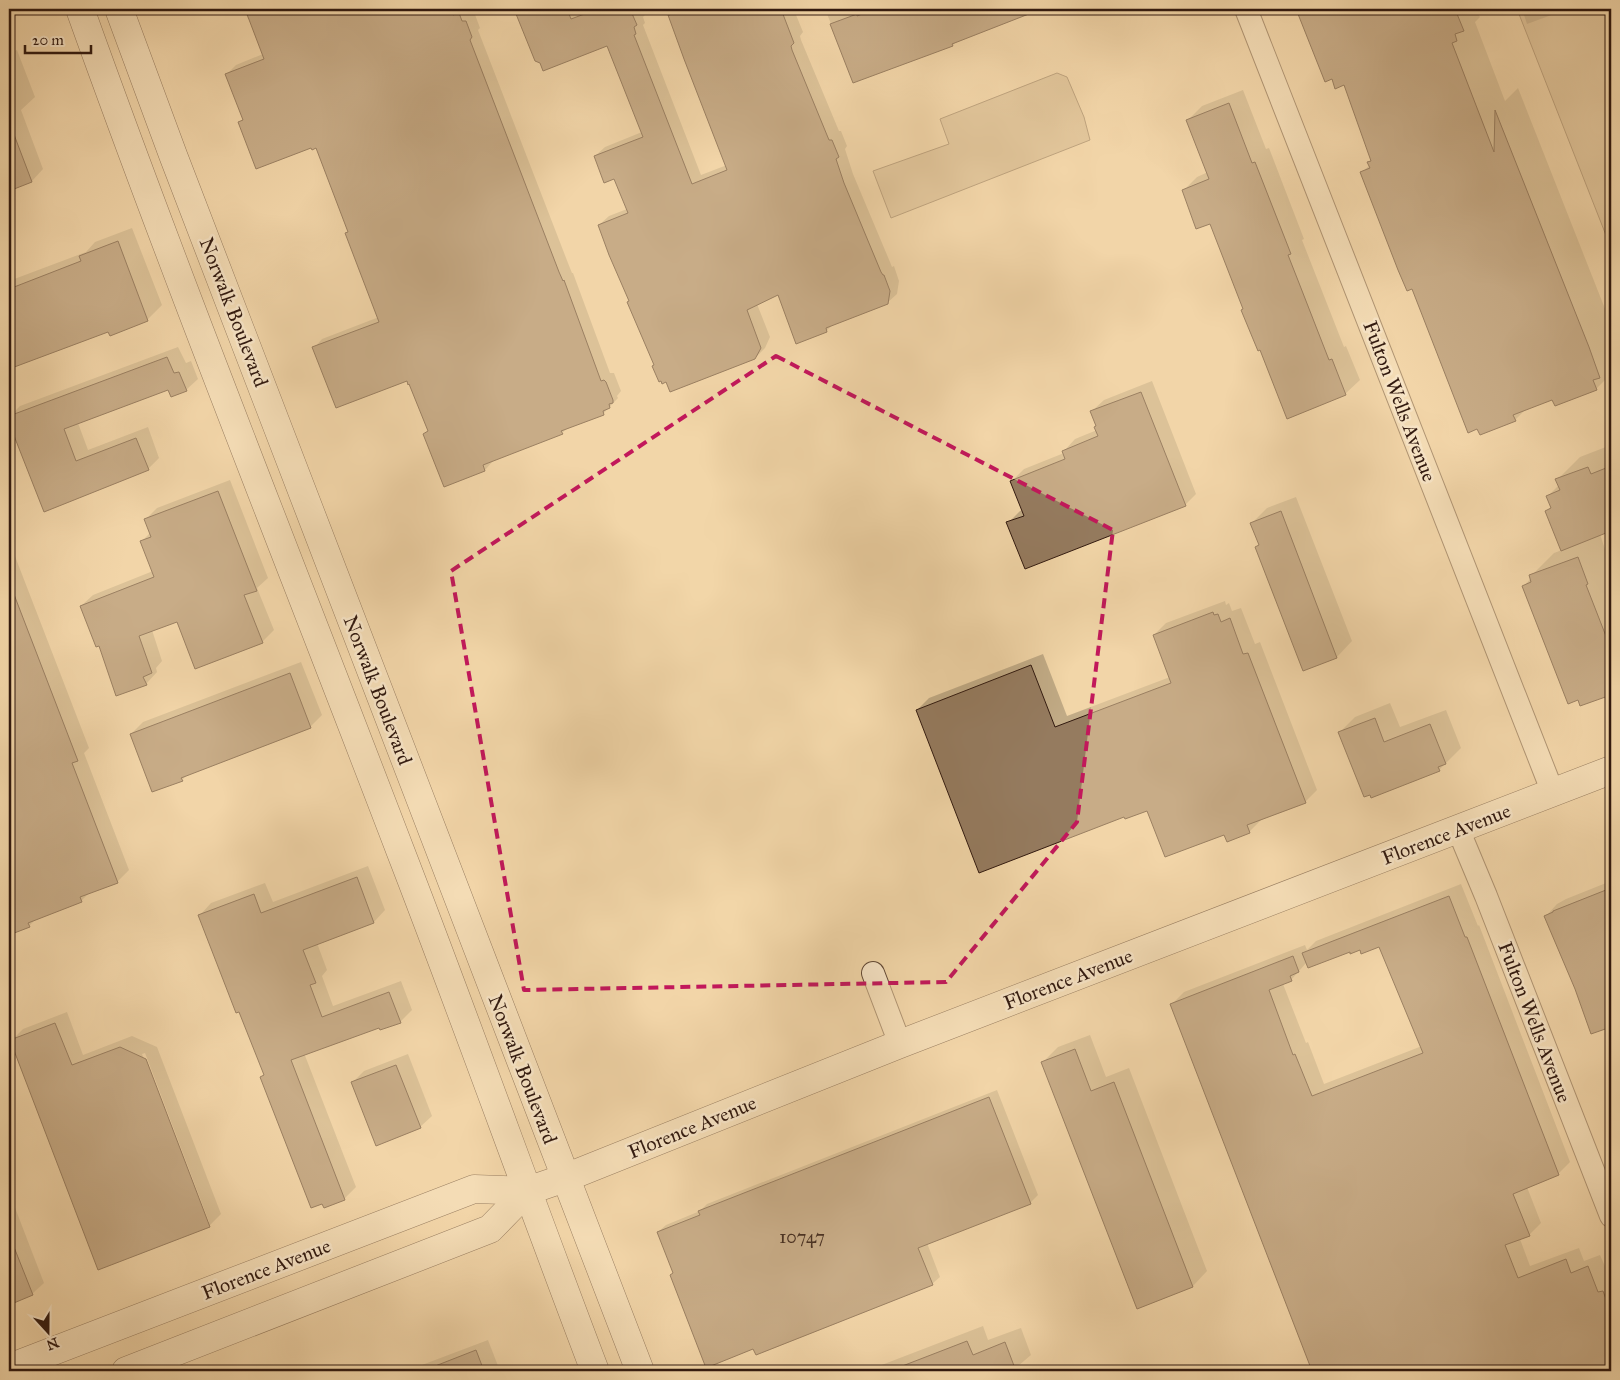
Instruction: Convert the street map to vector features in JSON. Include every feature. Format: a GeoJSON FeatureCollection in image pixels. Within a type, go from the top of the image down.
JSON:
{"type":"FeatureCollection","features":[{"type":"Feature","properties":{"kind":"main road","name":"Norwalk Boulevard"},"geometry":{"type":"LineString","coordinates":[[80,9],[138,169],[436,944],[595,1371]]}},
{"type":"Feature","properties":{"kind":"main road","name":"Norwalk Boulevard"},"geometry":{"type":"LineString","coordinates":[[119,9],[173,155],[640,1371]]}},
{"type":"Feature","properties":{"kind":"main road","name":"Florence Avenue"},"geometry":{"type":"LineString","coordinates":[[9,1368],[474,1188],[527,1191],[565,1178],[900,1044],[1611,770]]}},
{"type":"Feature","properties":{"kind":"main road","name":"Florence Avenue"},"geometry":{"type":"LineString","coordinates":[[126,1371],[490,1229],[527,1191]]}},
{"type":"Feature","properties":{"kind":"street","name":"Fulton Wells Avenue"},"geometry":{"type":"LineString","coordinates":[[1246,9],[1553,793]]}},
{"type":"Feature","properties":{"kind":"street","name":"Fulton Wells Avenue"},"geometry":{"type":"LineString","coordinates":[[1458,830],[1486,896],[1611,1216]]}},
{"type":"Feature","properties":{"kind":"street"},"geometry":{"type":"LineString","coordinates":[[873,973],[900,1044]]}},
{"type":"Feature","properties":{"kind":"highlighted area"},"geometry":{"type":"Polygon","coordinates":[[[776,356],[1113,530],[1077,822],[946,982],[524,990],[451,571],[776,356]]]}},
{"type":"Feature","properties":{"kind":"shaded area"},"geometry":{"type":"Polygon","coordinates":[[[1517,9],[1611,9],[1611,248],[1517,9]]]}},
{"type":"Feature","properties":{"kind":"shaded area"},"geometry":{"type":"Polygon","coordinates":[[[1057,73],[1067,77],[1084,117],[1090,140],[891,218],[873,171],[949,144],[940,119],[1057,73]]]}},
{"type":"Feature","properties":{"kind":"building"},"geometry":{"type":"Polygon","coordinates":[[[245,9],[451,9],[453,15],[459,13],[462,21],[466,21],[472,37],[470,40],[559,272],[564,280],[601,381],[604,380],[606,382],[613,400],[613,403],[609,404],[610,408],[603,411],[604,415],[561,431],[563,434],[483,465],[485,471],[444,487],[423,434],[428,431],[407,381],[336,408],[312,347],[379,322],[345,233],[348,232],[316,148],[312,150],[311,148],[256,169],[238,122],[243,120],[225,74],[264,59],[245,9]]]}},
{"type":"Feature","properties":{"kind":"building"},"geometry":{"type":"Polygon","coordinates":[[[514,9],[567,9],[571,19],[598,9],[630,9],[637,25],[634,27],[636,34],[634,35],[692,184],[727,170],[684,59],[667,9],[781,9],[794,43],[791,46],[792,50],[829,140],[832,140],[839,157],[836,159],[844,183],[890,291],[888,304],[826,328],[827,332],[796,344],[778,295],[747,310],[761,348],[755,359],[670,392],[666,382],[662,384],[661,381],[659,382],[652,366],[654,365],[627,302],[629,301],[598,225],[628,213],[614,179],[604,183],[594,156],[643,137],[607,46],[543,71],[540,63],[535,61],[514,9]]]}},
{"type":"Feature","properties":{"kind":"building"},"geometry":{"type":"Polygon","coordinates":[[[875,9],[1039,10],[952,44],[953,46],[853,83],[830,24],[875,9]]]}},
{"type":"Feature","properties":{"kind":"building"},"geometry":{"type":"Polygon","coordinates":[[[1312,9],[1455,9],[1464,31],[1455,34],[1457,41],[1452,43],[1494,152],[1495,110],[1589,347],[1600,378],[1593,380],[1597,390],[1555,406],[1552,400],[1513,415],[1516,421],[1480,435],[1477,429],[1468,433],[1412,289],[1407,291],[1360,172],[1370,168],[1367,162],[1371,161],[1344,85],[1335,89],[1332,79],[1325,82],[1298,14],[1312,9]]]}},
{"type":"Feature","properties":{"kind":"building"},"geometry":{"type":"Polygon","coordinates":[[[1229,103],[1252,163],[1255,162],[1291,254],[1288,255],[1329,360],[1332,359],[1346,395],[1287,419],[1260,350],[1258,351],[1241,310],[1243,309],[1210,224],[1196,229],[1182,190],[1209,179],[1186,120],[1229,103]]]}},
{"type":"Feature","properties":{"kind":"building"},"geometry":{"type":"Polygon","coordinates":[[[9,125],[32,182],[9,191],[9,125]]]}},
{"type":"Feature","properties":{"kind":"building"},"geometry":{"type":"Polygon","coordinates":[[[118,241],[148,321],[110,336],[108,332],[9,369],[9,289],[81,261],[79,256],[118,241]]]}},
{"type":"Feature","properties":{"kind":"building"},"geometry":{"type":"Polygon","coordinates":[[[167,357],[174,373],[179,372],[187,391],[171,397],[168,390],[64,429],[76,461],[136,438],[149,470],[44,512],[9,423],[9,416],[167,357]]]}},
{"type":"Feature","properties":{"kind":"building"},"geometry":{"type":"Polygon","coordinates":[[[1141,392],[1186,506],[1025,569],[1006,522],[1024,516],[1010,481],[1065,459],[1062,451],[1098,436],[1090,411],[1141,392]]]}},
{"type":"Feature","properties":{"kind":"building"},"geometry":{"type":"Polygon","coordinates":[[[1611,466],[1611,531],[1561,551],[1545,511],[1551,508],[1546,496],[1560,490],[1555,479],[1588,467],[1591,474],[1611,466]]]}},
{"type":"Feature","properties":{"kind":"building"},"geometry":{"type":"Polygon","coordinates":[[[218,491],[257,591],[244,595],[263,643],[195,669],[177,622],[139,636],[152,673],[143,677],[147,685],[116,696],[99,646],[96,647],[80,606],[154,577],[140,541],[151,537],[144,519],[218,491]]]}},
{"type":"Feature","properties":{"kind":"building"},"geometry":{"type":"Polygon","coordinates":[[[1281,511],[1337,658],[1303,671],[1255,547],[1259,545],[1250,523],[1281,511]]]}},
{"type":"Feature","properties":{"kind":"building"},"geometry":{"type":"Polygon","coordinates":[[[1578,557],[1588,584],[1586,585],[1611,649],[1611,695],[1580,706],[1578,700],[1568,704],[1522,586],[1531,582],[1529,575],[1578,557]]]}},
{"type":"Feature","properties":{"kind":"building"},"geometry":{"type":"Polygon","coordinates":[[[9,585],[78,761],[72,763],[118,883],[80,897],[82,902],[28,923],[30,927],[9,935],[9,585]]]}},
{"type":"Feature","properties":{"kind":"building"},"geometry":{"type":"Polygon","coordinates":[[[1213,612],[1214,615],[1218,614],[1221,622],[1230,618],[1243,654],[1248,653],[1306,803],[1247,825],[1250,833],[1227,842],[1224,835],[1165,857],[1147,811],[1125,819],[1124,817],[979,873],[916,710],[1031,665],[1055,727],[1171,683],[1153,635],[1213,612]]]}},
{"type":"Feature","properties":{"kind":"building"},"geometry":{"type":"Polygon","coordinates":[[[290,673],[311,728],[181,778],[183,781],[152,792],[130,734],[290,673]]]}},
{"type":"Feature","properties":{"kind":"building"},"geometry":{"type":"Polygon","coordinates":[[[1375,718],[1384,742],[1430,724],[1446,764],[1438,767],[1440,771],[1371,798],[1370,795],[1364,797],[1338,732],[1375,718]]]}},
{"type":"Feature","properties":{"kind":"building"},"geometry":{"type":"Polygon","coordinates":[[[357,877],[374,923],[303,950],[316,983],[310,985],[322,1017],[389,992],[401,1023],[380,1030],[379,1028],[291,1060],[345,1200],[324,1208],[322,1204],[311,1208],[260,1077],[264,1075],[239,1012],[236,1013],[198,915],[254,894],[261,913],[357,877]]]}},
{"type":"Feature","properties":{"kind":"building"},"geometry":{"type":"Polygon","coordinates":[[[1611,888],[1611,1027],[1591,1034],[1575,989],[1544,916],[1611,888]]]}},
{"type":"Feature","properties":{"kind":"building"},"geometry":{"type":"Polygon","coordinates":[[[1449,896],[1465,937],[1467,937],[1559,1175],[1513,1194],[1530,1236],[1505,1245],[1518,1278],[1566,1259],[1571,1273],[1588,1266],[1598,1292],[1603,1291],[1611,1313],[1611,1371],[1312,1371],[1170,1004],[1293,956],[1299,972],[1290,976],[1292,981],[1269,990],[1293,1055],[1295,1054],[1312,1096],[1423,1053],[1379,947],[1361,954],[1360,950],[1350,954],[1350,952],[1308,968],[1302,953],[1449,896]]]}},
{"type":"Feature","properties":{"kind":"building"},"geometry":{"type":"Polygon","coordinates":[[[55,1023],[72,1065],[120,1047],[146,1059],[210,1227],[98,1270],[10,1040],[55,1023]]]}},
{"type":"Feature","properties":{"kind":"building"},"geometry":{"type":"Polygon","coordinates":[[[1075,1049],[1091,1091],[1114,1082],[1193,1287],[1137,1309],[1041,1062],[1075,1049]]]}},
{"type":"Feature","properties":{"kind":"building"},"geometry":{"type":"Polygon","coordinates":[[[396,1065],[421,1128],[376,1146],[351,1082],[396,1065]]]}},
{"type":"Feature","properties":{"kind":"building"},"geometry":{"type":"Polygon","coordinates":[[[989,1097],[1031,1204],[918,1248],[933,1285],[756,1355],[753,1349],[706,1368],[670,1275],[673,1273],[657,1232],[700,1215],[698,1211],[989,1097]]]}},
{"type":"Feature","properties":{"kind":"building"},"geometry":{"type":"Polygon","coordinates":[[[9,1237],[33,1295],[9,1305],[9,1237]]]}},
{"type":"Feature","properties":{"kind":"building"},"geometry":{"type":"Polygon","coordinates":[[[967,1341],[973,1355],[1005,1342],[1016,1371],[892,1371],[892,1370],[967,1341]]]}},
{"type":"Feature","properties":{"kind":"building"},"geometry":{"type":"Polygon","coordinates":[[[476,1350],[484,1371],[425,1370],[476,1350]]]}}]}
